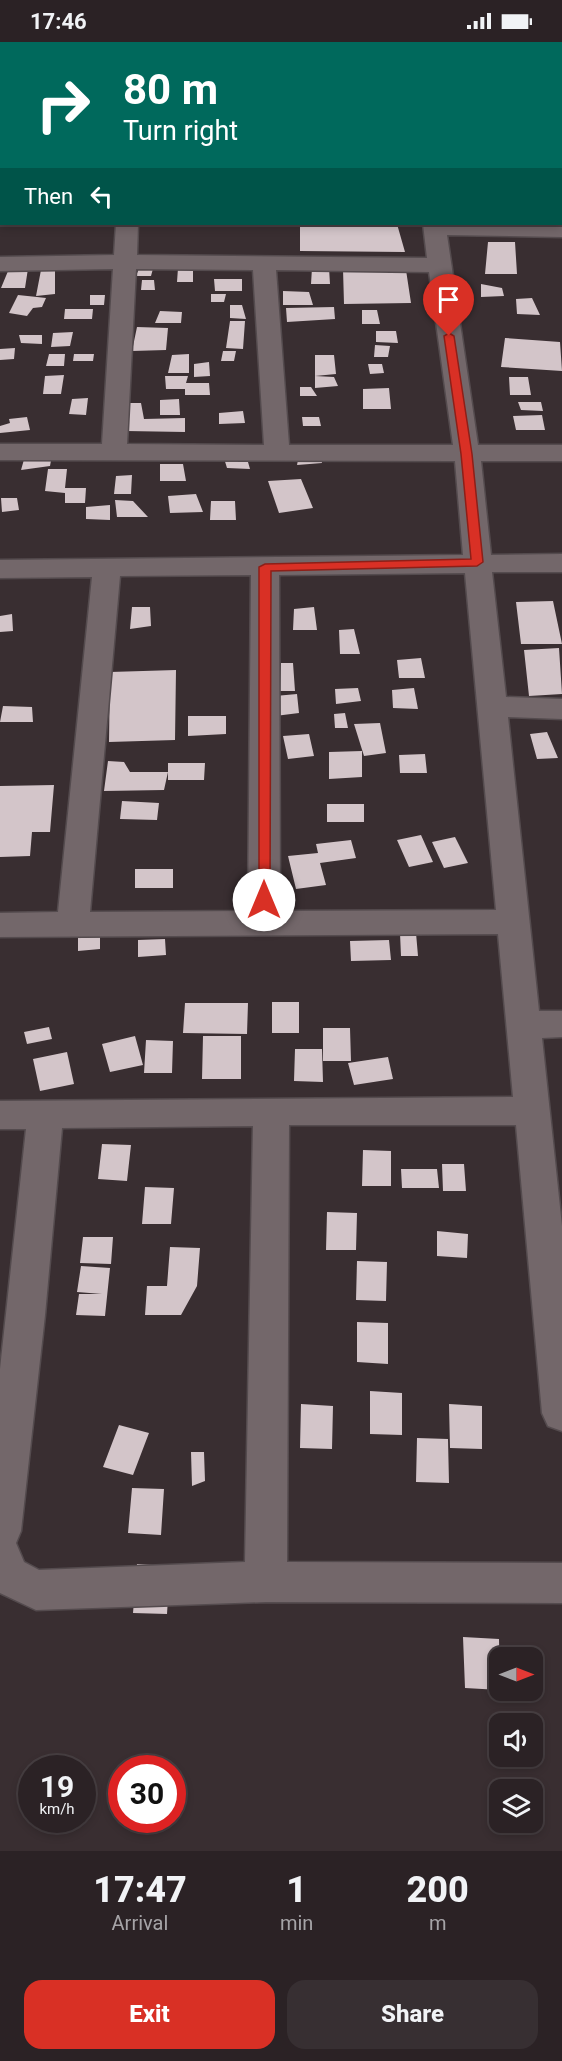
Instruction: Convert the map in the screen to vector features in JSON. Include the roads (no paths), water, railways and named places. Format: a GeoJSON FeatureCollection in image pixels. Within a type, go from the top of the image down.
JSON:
{"type":"FeatureCollection","features":[{"type":"Feature","properties":{"kind":"street"},"geometry":{"type":"LineString","coordinates":[[114,452],[127,225]]}},
{"type":"Feature","properties":{"kind":"street"},"geometry":{"type":"LineString","coordinates":[[562,230],[434,226],[467,454],[494,706],[531,1112],[553,1245],[562,1413]]}},
{"type":"Feature","properties":{"kind":"street"},"geometry":{"type":"LineString","coordinates":[[0,264],[123,262],[439,265]]}},
{"type":"Feature","properties":{"kind":"street"},"geometry":{"type":"LineString","coordinates":[[264,264],[277,453]]}},
{"type":"Feature","properties":{"kind":"street"},"geometry":{"type":"LineString","coordinates":[[0,452],[562,453]]}},
{"type":"Feature","properties":{"kind":"street"},"geometry":{"type":"LineString","coordinates":[[0,569],[265,567],[477,562],[562,563]]}},
{"type":"Feature","properties":{"kind":"street"},"geometry":{"type":"LineString","coordinates":[[73,924],[107,567]]}},
{"type":"Feature","properties":{"kind":"street"},"geometry":{"type":"LineString","coordinates":[[264,923],[265,567]]}},
{"type":"Feature","properties":{"kind":"street"},"geometry":{"type":"LineString","coordinates":[[494,706],[562,709]]}},
{"type":"Feature","properties":{"kind":"street"},"geometry":{"type":"LineString","coordinates":[[0,925],[512,922]]}},
{"type":"Feature","properties":{"kind":"street"},"geometry":{"type":"LineString","coordinates":[[522,1025],[562,1024]]}},
{"type":"Feature","properties":{"kind":"street"},"geometry":{"type":"LineString","coordinates":[[0,1115],[271,1111],[531,1112]]}},
{"type":"Feature","properties":{"kind":"street"},"geometry":{"type":"LineString","coordinates":[[266,1582],[271,1111]]}},
{"type":"Feature","properties":{"kind":"street"},"geometry":{"type":"LineString","coordinates":[[0,1531],[26,1315],[45,1115]]}},
{"type":"Feature","properties":{"kind":"street"},"geometry":{"type":"LineString","coordinates":[[0,1555],[9,1576],[36,1590],[266,1582],[562,1583]]}}]}
